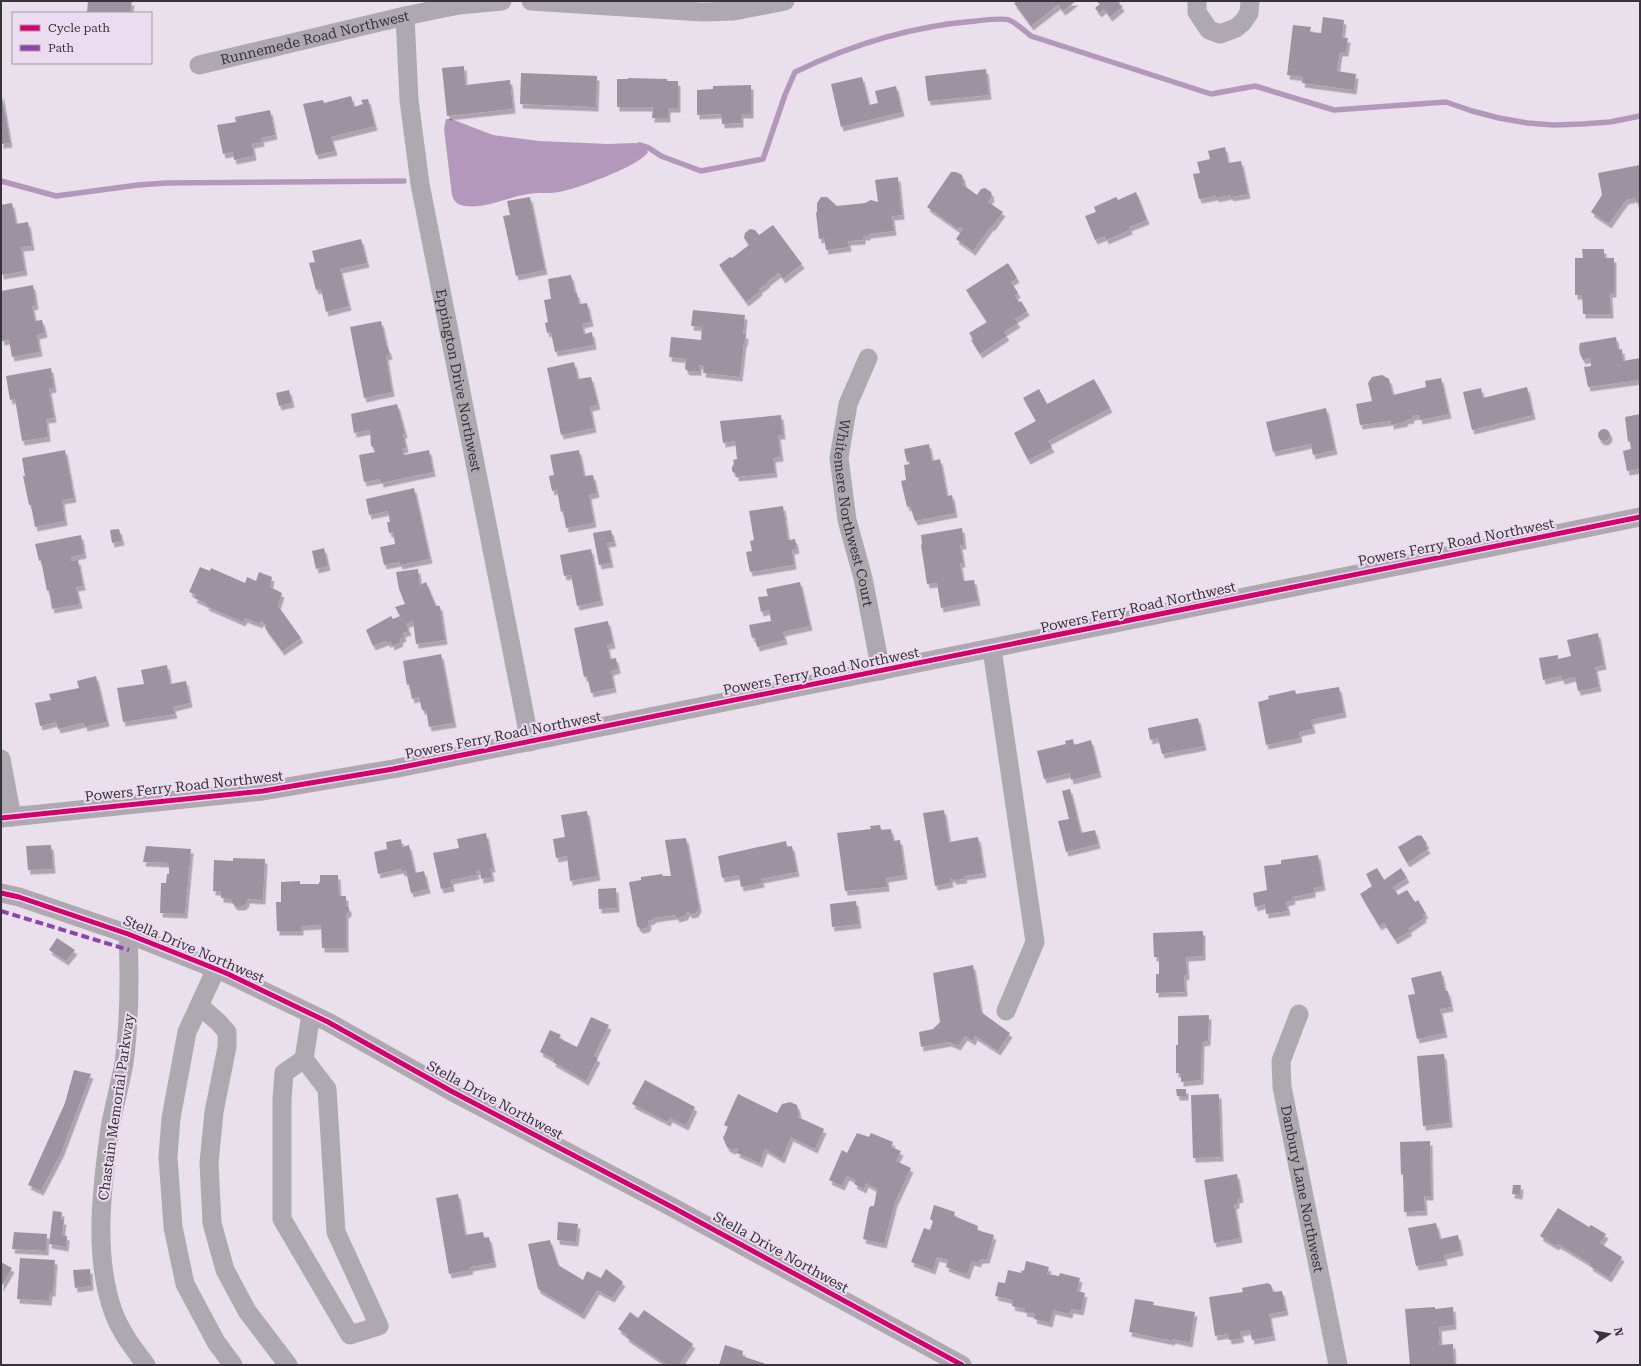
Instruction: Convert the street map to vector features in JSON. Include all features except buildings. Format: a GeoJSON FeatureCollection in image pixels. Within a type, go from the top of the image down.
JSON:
{"type":"FeatureCollection","features":[{"type":"Feature","properties":{"kind":"street","name":"Runnemede Road Northwest"},"geometry":{"type":"LineString","coordinates":[[199,65],[405,16],[459,5],[502,1]]}},
{"type":"Feature","properties":{"kind":"street"},"geometry":{"type":"LineString","coordinates":[[532,1],[702,12],[734,11],[785,1]]}},
{"type":"Feature","properties":{"kind":"street"},"geometry":{"type":"LineString","coordinates":[[1197,1],[1197,12],[1209,30],[1220,34],[1236,28],[1243,22],[1249,13],[1250,1]]}},
{"type":"Feature","properties":{"kind":"street","name":"Eppington Drive Northwest"},"geometry":{"type":"LineString","coordinates":[[405,16],[409,100],[420,184],[530,742]]}},
{"type":"Feature","properties":{"kind":"street","name":"Whitemere Northwest Court"},"geometry":{"type":"LineString","coordinates":[[868,358],[848,404],[839,458],[847,520],[863,578],[881,670]]}},
{"type":"Feature","properties":{"kind":"street","name":"Powers Ferry Road Northwest"},"geometry":{"type":"LineString","coordinates":[[6,817],[263,791],[393,769],[1640,517]]}},
{"type":"Feature","properties":{"kind":"street"},"geometry":{"type":"LineString","coordinates":[[992,649],[1035,942],[1006,1011]]}},
{"type":"Feature","properties":{"kind":"street"},"geometry":{"type":"LineString","coordinates":[[1,760],[6,817]]}},
{"type":"Feature","properties":{"kind":"street","name":"Stella Drive Northwest"},"geometry":{"type":"LineString","coordinates":[[1,893],[19,897],[128,934],[216,969],[328,1022],[451,1091],[683,1213],[962,1365]]}},
{"type":"Feature","properties":{"kind":"street","name":"Chastain Memorial Parkway"},"geometry":{"type":"LineString","coordinates":[[128,934],[130,984],[129,1026],[123,1065],[110,1128],[103,1189],[101,1246],[104,1277],[114,1312],[128,1340],[146,1365]]}},
{"type":"Feature","properties":{"kind":"street"},"geometry":{"type":"LineString","coordinates":[[216,969],[187,1032],[172,1118],[168,1157],[173,1227],[185,1284],[216,1342],[233,1365]]}},
{"type":"Feature","properties":{"kind":"street"},"geometry":{"type":"LineString","coordinates":[[200,1006],[227,1032],[227,1047],[214,1112],[209,1163],[212,1223],[225,1270],[247,1311],[288,1365]]}},
{"type":"Feature","properties":{"kind":"street"},"geometry":{"type":"LineString","coordinates":[[304,1059],[327,1089],[336,1232],[378,1326],[350,1335],[282,1219],[282,1100],[284,1073],[304,1059],[311,1014]]}},
{"type":"Feature","properties":{"kind":"street","name":"Danbury Lane Northwest"},"geometry":{"type":"LineString","coordinates":[[1299,1014],[1281,1061],[1282,1087],[1338,1365]]}},
{"type":"Feature","properties":{"kind":"shaded area"},"geometry":{"type":"Polygon","coordinates":[[[446,119],[451,119],[493,135],[539,141],[608,144],[635,143],[644,146],[648,152],[634,163],[621,170],[567,190],[555,193],[528,194],[481,206],[465,206],[457,203],[452,195],[444,129],[446,119]]]}},
{"type":"Feature","properties":{"kind":"waterway"},"geometry":{"type":"LineString","coordinates":[[639,145],[649,148],[661,156],[701,171],[763,159],[785,95],[795,72],[839,53],[905,32],[952,23],[998,19],[1006,19],[1011,21],[1031,36],[1211,94],[1255,86],[1334,110],[1446,102],[1499,118],[1527,123],[1554,125],[1610,122],[1640,116]]}},
{"type":"Feature","properties":{"kind":"waterway"},"geometry":{"type":"LineString","coordinates":[[1,181],[56,196],[138,185],[166,183],[404,181]]}},
{"type":"Feature","properties":{"kind":"marked path"},"geometry":{"type":"LineString","coordinates":[[1,911],[129,950]]}},
{"type":"Feature","properties":{"kind":"cycle path"},"geometry":{"type":"LineString","coordinates":[[1,818],[263,791],[393,769],[1640,517]]}},
{"type":"Feature","properties":{"kind":"cycle path"},"geometry":{"type":"LineString","coordinates":[[1,893],[19,897],[128,934],[226,973],[328,1022],[451,1091],[672,1207],[962,1365]]}}]}
